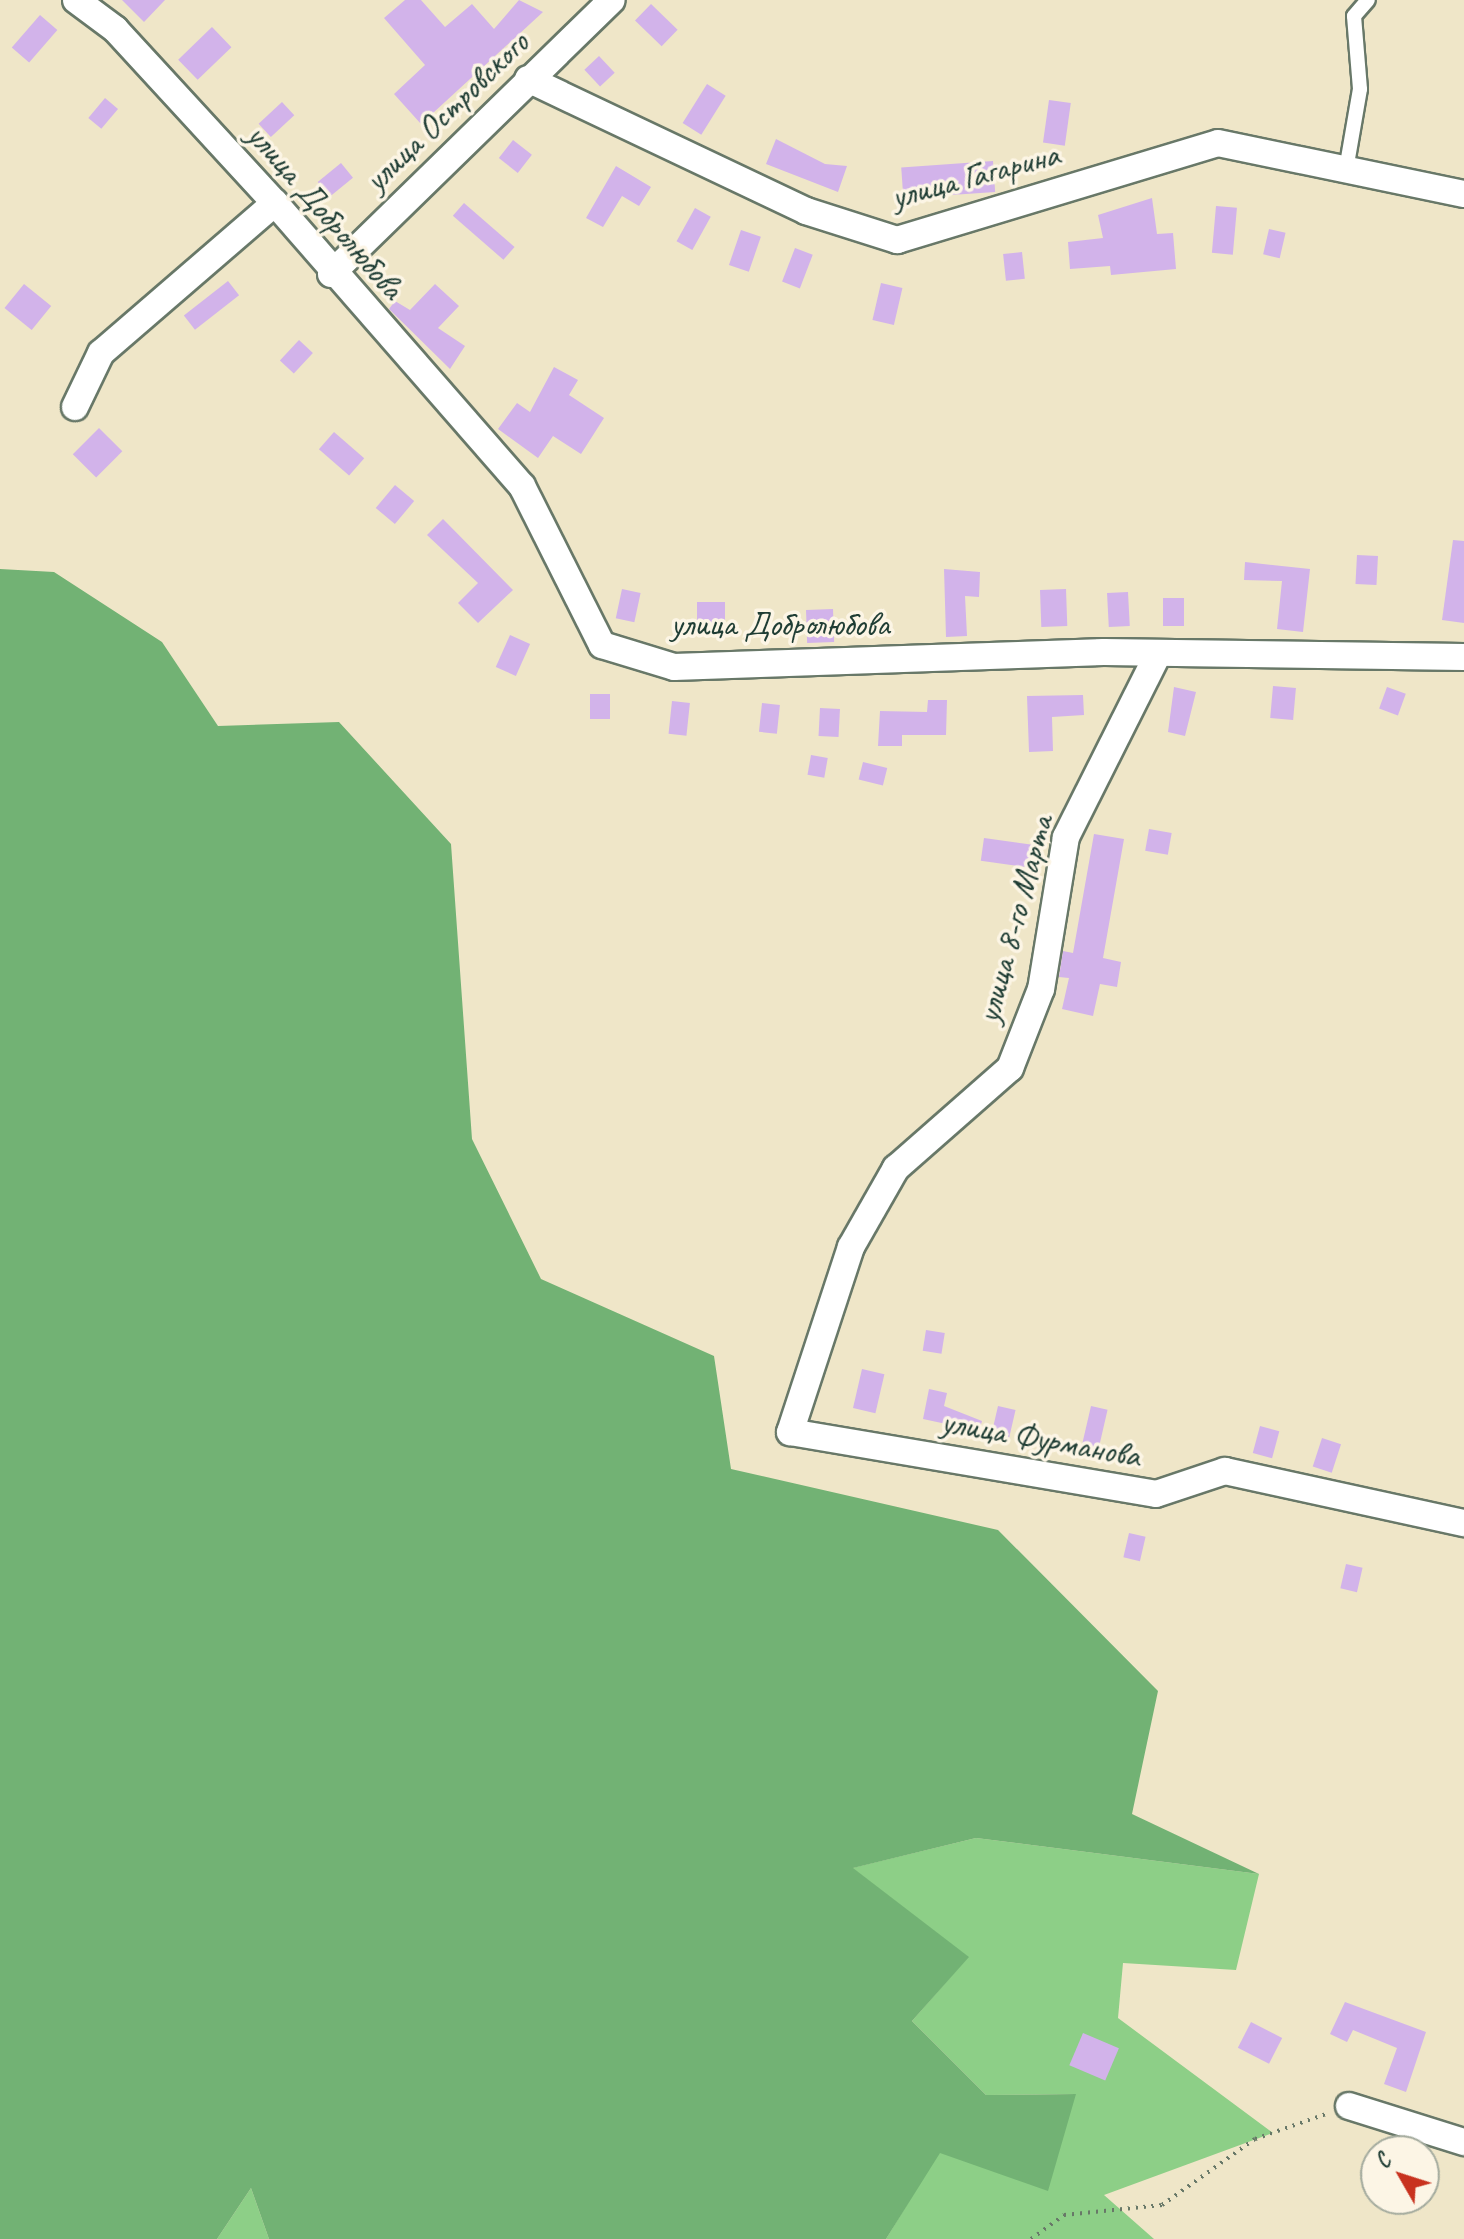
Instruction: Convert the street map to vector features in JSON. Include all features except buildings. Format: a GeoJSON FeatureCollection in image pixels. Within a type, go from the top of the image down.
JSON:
{"type":"FeatureCollection","features":[{"type":"Feature","properties":{"kind":"street","name":"улица Добролюбова"},"geometry":{"type":"LineString","coordinates":[[76,0],[115,29],[275,203],[331,274],[522,486],[602,645],[674,667],[1157,656],[1464,657]]}},
{"type":"Feature","properties":{"kind":"street","name":"улица Островского"},"geometry":{"type":"LineString","coordinates":[[331,274],[612,0]]}},
{"type":"Feature","properties":{"kind":"street","name":"улица Гагарина"},"geometry":{"type":"LineString","coordinates":[[528,79],[806,211],[897,240],[1218,143],[1464,194]]}},
{"type":"Feature","properties":{"kind":"street"},"geometry":{"type":"LineString","coordinates":[[75,407],[101,353],[275,203]]}},
{"type":"Feature","properties":{"kind":"street","name":"улица 8-го Марта"},"geometry":{"type":"LineString","coordinates":[[790,1432],[851,1247],[896,1168],[1010,1068],[1041,989],[1066,837],[1157,656]]}},
{"type":"Feature","properties":{"kind":"street","name":"улица Фурманова"},"geometry":{"type":"LineString","coordinates":[[790,1432],[1156,1494],[1225,1471],[1464,1523]]}},
{"type":"Feature","properties":{"kind":"street"},"geometry":{"type":"LineString","coordinates":[[1349,2106],[1464,2142]]}},
{"type":"Feature","properties":{"kind":"lane"},"geometry":{"type":"LineString","coordinates":[[1346,170],[1360,89],[1354,16],[1368,0]]}},
{"type":"Feature","properties":{"kind":"path"},"geometry":{"type":"LineString","coordinates":[[1031,2239],[1064,2215],[1162,2205],[1255,2139],[1349,2106]]}},
{"type":"Feature","properties":{"kind":"green space"},"geometry":{"type":"Polygon","coordinates":[[[0,569],[54,572],[162,642],[218,726],[339,722],[451,844],[472,1139],[541,1279],[714,1356],[731,1469],[998,1530],[1158,1691],[1132,1814],[1259,1874],[976,1838],[853,1868],[969,1957],[912,2021],[986,2095],[1076,2094],[1048,2191],[940,2153],[886,2239],[269,2239],[251,2188],[217,2239],[0,2239],[0,569]]]}},
{"type":"Feature","properties":{"kind":"green space"},"geometry":{"type":"Polygon","coordinates":[[[976,1838],[1259,1874],[1236,1970],[1123,1963],[1118,2018],[1273,2133],[1104,2195],[1154,2239],[886,2239],[939,2152],[1075,2094],[986,2095],[912,2021],[968,1957],[852,1868],[976,1838]]]}},
{"type":"Feature","properties":{"kind":"green space"},"geometry":{"type":"Polygon","coordinates":[[[251,2188],[269,2239],[217,2239],[251,2188]]]}}]}
